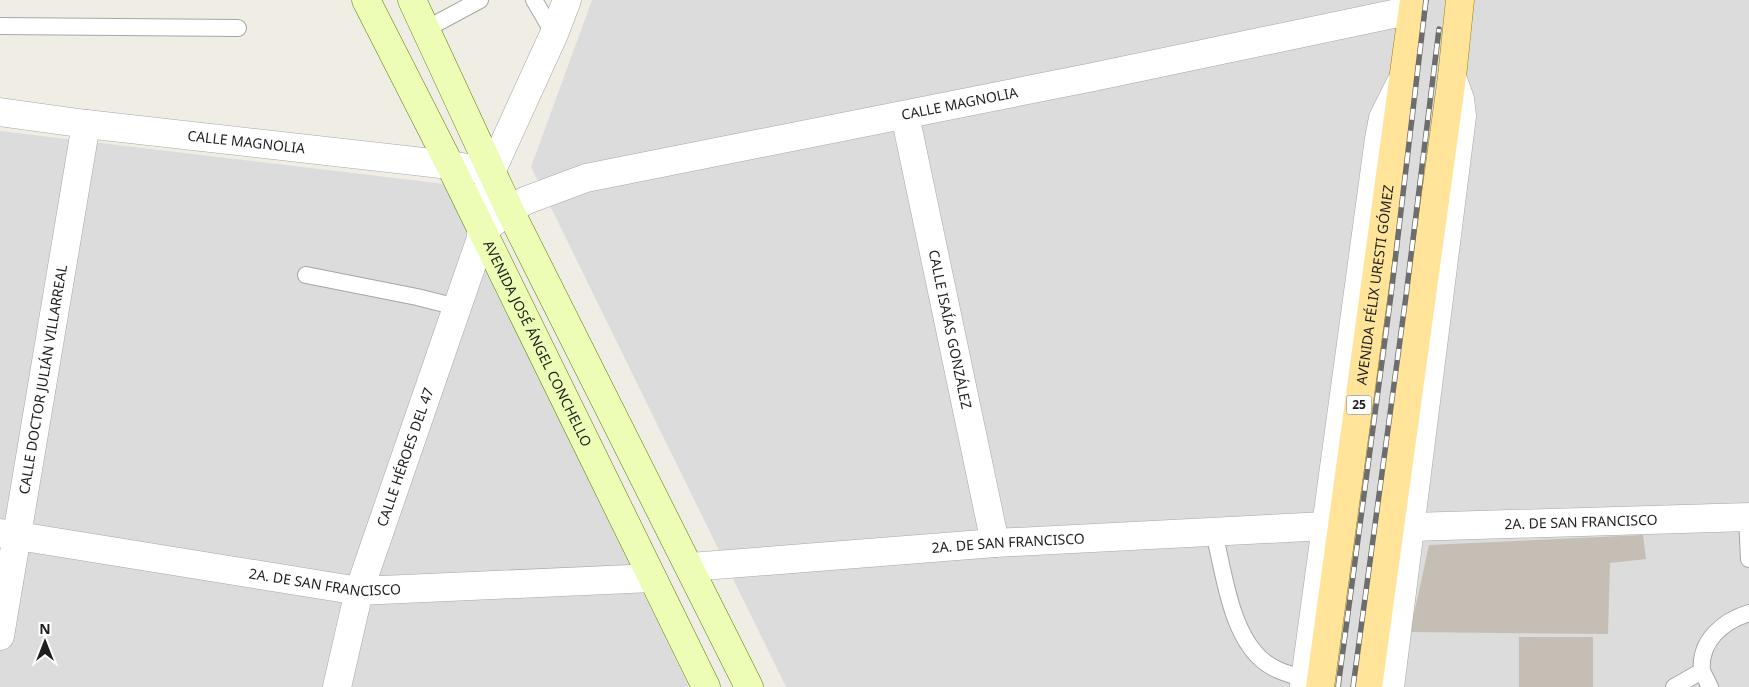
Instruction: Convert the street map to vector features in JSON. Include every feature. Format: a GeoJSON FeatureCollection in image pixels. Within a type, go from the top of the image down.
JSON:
{"type":"FeatureCollection","features":[{"type":"Feature","properties":{"kind":"main road","name":"AVENIDA JOSÉ ÁNGEL CONCHELLO"},"geometry":{"type":"LineString","coordinates":[[366,0],[483,231],[706,687]]}},
{"type":"Feature","properties":{"kind":"main road"},"geometry":{"type":"LineString","coordinates":[[412,0],[509,209],[749,687]]}},
{"type":"Feature","properties":{"kind":"main road"},"geometry":{"type":"LineString","coordinates":[[1368,687],[1446,127],[1461,0]]}},
{"type":"Feature","properties":{"kind":"main road","name":"AVENIDA FÉLIX URESTI GÓMEZ"},"geometry":{"type":"LineString","coordinates":[[1310,684],[1398,123],[1413,5]]}},
{"type":"Feature","properties":{"kind":"street","name":"CALLE HÉROES DEL 47"},"geometry":{"type":"LineString","coordinates":[[337,687],[359,591],[483,231],[491,172],[554,34],[567,0]]}},
{"type":"Feature","properties":{"kind":"street","name":"CALLE MAGNOLIA"},"geometry":{"type":"LineString","coordinates":[[483,231],[509,209],[545,192],[586,178],[904,115],[1413,5]]}},
{"type":"Feature","properties":{"kind":"street","name":"25"},"geometry":{"type":"LineString","coordinates":[[1310,684],[1326,526],[1379,139],[1384,118],[1405,73]]}},
{"type":"Feature","properties":{"kind":"street"},"geometry":{"type":"LineString","coordinates":[[1390,687],[1412,527],[1462,116],[1460,99],[1452,77]]}},
{"type":"Feature","properties":{"kind":"street","name":"CALLE MAGNOLIA"},"geometry":{"type":"LineString","coordinates":[[0,112],[86,124],[450,165],[491,172]]}},
{"type":"Feature","properties":{"kind":"street","name":"CALLE ISAÍAS GONZÁLEZ"},"geometry":{"type":"LineString","coordinates":[[904,115],[995,543]]}},
{"type":"Feature","properties":{"kind":"street","name":"CALLE DOCTOR JULIÁN VILLARREAL"},"geometry":{"type":"LineString","coordinates":[[0,636],[8,534],[86,124]]}},
{"type":"Feature","properties":{"kind":"street","name":"2A. DE SAN FRANCISCO"},"geometry":{"type":"LineString","coordinates":[[1412,527],[1748,518]]}},
{"type":"Feature","properties":{"kind":"street","name":"2A. DE SAN FRANCISCO"},"geometry":{"type":"LineString","coordinates":[[690,567],[995,543],[1326,526]]}},
{"type":"Feature","properties":{"kind":"street","name":"2A. DE SAN FRANCISCO"},"geometry":{"type":"LineString","coordinates":[[8,534],[359,591],[652,578]]}},
{"type":"Feature","properties":{"kind":"lane"},"geometry":{"type":"LineString","coordinates":[[426,29],[480,0]]}},
{"type":"Feature","properties":{"kind":"lane"},"geometry":{"type":"LineString","coordinates":[[534,0],[554,34]]}},
{"type":"Feature","properties":{"kind":"lane"},"geometry":{"type":"LineString","coordinates":[[0,26],[238,28]]}},
{"type":"Feature","properties":{"kind":"lane"},"geometry":{"type":"LineString","coordinates":[[306,275],[457,307]]}},
{"type":"Feature","properties":{"kind":"lane"},"geometry":{"type":"LineString","coordinates":[[1748,518],[1749,558]]}},
{"type":"Feature","properties":{"kind":"lane"},"geometry":{"type":"LineString","coordinates":[[1214,533],[1236,622],[1246,641],[1260,659],[1272,667],[1310,684]]}},
{"type":"Feature","properties":{"kind":"lane"},"geometry":{"type":"LineString","coordinates":[[1710,687],[1702,671],[1701,660],[1705,647],[1714,634],[1737,616],[1749,613]]}},
{"type":"Feature","properties":{"kind":"lane"},"geometry":{"type":"LineString","coordinates":[[1674,687],[1702,671]]}},
{"type":"Feature","properties":{"kind":"shaded area"},"geometry":{"type":"Polygon","coordinates":[[[592,0],[1749,0],[1749,687],[786,687],[531,167],[592,0]]]}},
{"type":"Feature","properties":{"kind":"shaded area"},"geometry":{"type":"Polygon","coordinates":[[[0,131],[445,184],[689,687],[0,687],[0,131]]]}},
{"type":"Feature","properties":{"kind":"building"},"geometry":{"type":"Polygon","coordinates":[[[1643,535],[1646,559],[1610,563],[1608,634],[1410,632],[1429,545],[1643,535]]]}},
{"type":"Feature","properties":{"kind":"building"},"geometry":{"type":"Polygon","coordinates":[[[1519,637],[1593,637],[1593,687],[1519,687],[1519,637]]]}},
{"type":"Feature","properties":{"kind":"railway"},"geometry":{"type":"LineString","coordinates":[[1338,687],[1391,295],[1426,0]]}},
{"type":"Feature","properties":{"kind":"railway"},"geometry":{"type":"LineString","coordinates":[[1353,687],[1406,296],[1439,29]]}}]}
